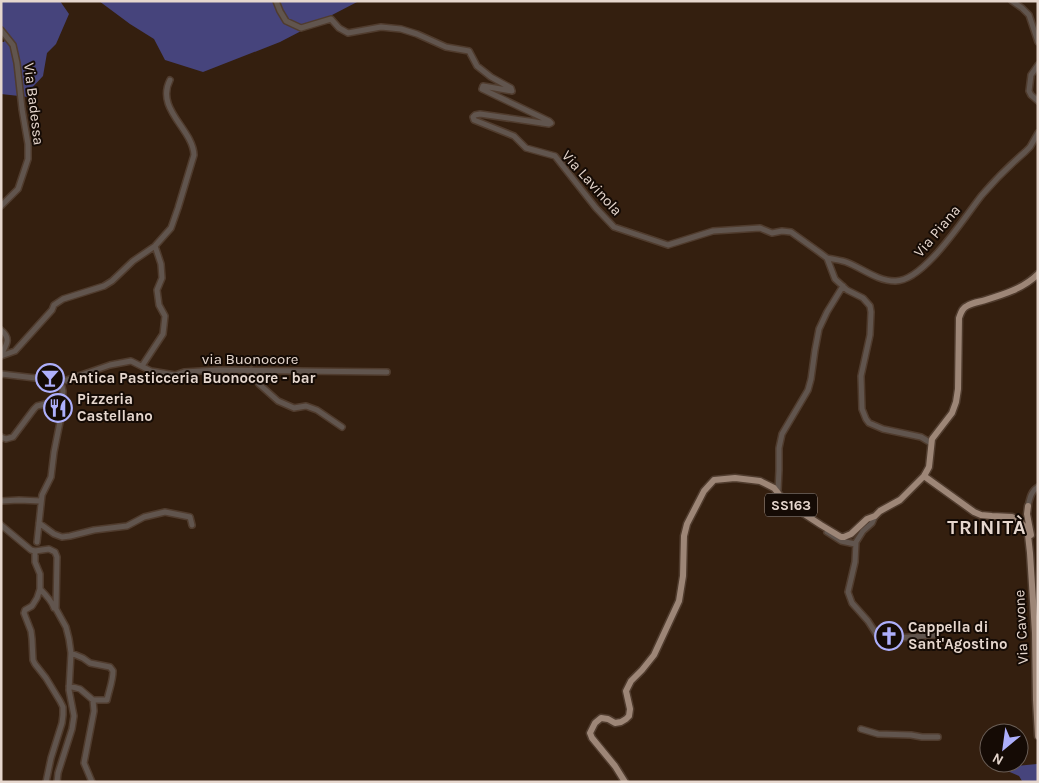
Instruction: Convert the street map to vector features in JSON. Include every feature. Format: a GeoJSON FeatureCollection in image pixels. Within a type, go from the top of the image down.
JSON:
{"type":"FeatureCollection","features":[{"type":"Feature","properties":{"kind":"main road"},"geometry":{"type":"LineString","coordinates":[[931,442],[934,435],[952,414],[956,402],[958,389],[959,318],[962,310],[969,305],[1009,293],[1038,274]]}},
{"type":"Feature","properties":{"kind":"main road","name":"SS163"},"geometry":{"type":"LineString","coordinates":[[625,782],[590,733],[601,718],[615,723],[621,722],[629,716],[630,709],[626,691],[654,655],[679,600],[683,576],[682,550],[684,536],[687,524],[704,491],[714,480],[736,478],[760,481],[770,485],[778,491],[782,498],[824,527],[844,537],[851,534],[867,519],[900,500],[924,476],[931,458],[931,442]]}},
{"type":"Feature","properties":{"kind":"main road"},"geometry":{"type":"LineString","coordinates":[[924,476],[974,512],[986,516],[1015,519],[1027,514]]}},
{"type":"Feature","properties":{"kind":"main road"},"geometry":{"type":"LineString","coordinates":[[1015,519],[1028,506]]}},
{"type":"Feature","properties":{"kind":"main road"},"geometry":{"type":"LineString","coordinates":[[1028,506],[1027,514],[1032,540],[1030,553]]}},
{"type":"Feature","properties":{"kind":"main road","name":"Via Cavone"},"geometry":{"type":"LineString","coordinates":[[1015,519],[1027,531],[1030,553],[1035,633],[1038,736]]}},
{"type":"Feature","properties":{"kind":"street","name":"Via Lavinola"},"geometry":{"type":"LineString","coordinates":[[276,1],[286,21],[301,28],[331,19],[339,28],[348,33],[381,27],[401,29],[446,47],[469,51],[477,66],[491,77],[511,88],[512,91],[483,86],[482,89],[551,123],[480,114],[475,115],[473,117],[474,120],[514,136],[526,148],[555,156],[596,208],[614,226],[668,245],[713,231],[760,228],[772,233],[791,232],[827,258]]}},
{"type":"Feature","properties":{"kind":"street"},"geometry":{"type":"LineString","coordinates":[[1012,1],[1029,15],[1038,42]]}},
{"type":"Feature","properties":{"kind":"street","name":"Via Badessa"},"geometry":{"type":"LineString","coordinates":[[1,30],[12,45],[18,63],[22,109],[28,144],[28,159],[18,189],[1,206]]}},
{"type":"Feature","properties":{"kind":"street"},"geometry":{"type":"LineString","coordinates":[[1038,65],[1030,75],[1029,91],[1038,101]]}},
{"type":"Feature","properties":{"kind":"street"},"geometry":{"type":"LineString","coordinates":[[1,356],[15,350],[52,310],[54,305],[63,299],[104,286],[112,281],[155,246],[171,228],[194,151],[168,104],[166,92],[170,80]]}},
{"type":"Feature","properties":{"kind":"street","name":"Via Piana"},"geometry":{"type":"LineString","coordinates":[[827,258],[846,262],[878,278],[887,280],[901,281],[912,276],[930,260],[950,237],[983,194],[1026,152],[1038,132]]}},
{"type":"Feature","properties":{"kind":"street"},"geometry":{"type":"LineString","coordinates":[[142,366],[163,334],[164,316],[159,305],[157,290],[162,278],[161,264],[155,246]]}},
{"type":"Feature","properties":{"kind":"street"},"geometry":{"type":"LineString","coordinates":[[827,258],[835,280],[847,290],[863,298],[870,306],[872,312],[868,347],[861,376],[862,409],[866,419],[883,429],[921,437],[931,442]]}},
{"type":"Feature","properties":{"kind":"street"},"geometry":{"type":"LineString","coordinates":[[778,491],[779,448],[782,434],[808,390],[819,329],[843,286]]}},
{"type":"Feature","properties":{"kind":"street"},"geometry":{"type":"LineString","coordinates":[[1,330],[8,337],[8,341],[1,356]]}},
{"type":"Feature","properties":{"kind":"street","name":"via Buonocore"},"geometry":{"type":"LineString","coordinates":[[1,374],[61,382],[131,361],[151,371],[175,375],[184,372],[219,370],[386,372]]}},
{"type":"Feature","properties":{"kind":"street"},"geometry":{"type":"LineString","coordinates":[[251,370],[259,384],[278,401],[294,408],[306,406],[317,410],[342,427]]}},
{"type":"Feature","properties":{"kind":"street"},"geometry":{"type":"LineString","coordinates":[[37,542],[40,501],[51,477],[61,417],[63,391],[61,382]]}},
{"type":"Feature","properties":{"kind":"street"},"geometry":{"type":"LineString","coordinates":[[1,437],[6,439],[14,437],[34,409],[45,404]]}},
{"type":"Feature","properties":{"kind":"street"},"geometry":{"type":"LineString","coordinates":[[1028,506],[1032,492],[1038,487]]}},
{"type":"Feature","properties":{"kind":"street"},"geometry":{"type":"LineString","coordinates":[[1,501],[40,501]]}},
{"type":"Feature","properties":{"kind":"street"},"geometry":{"type":"LineString","coordinates":[[39,524],[62,537],[94,530],[127,526],[144,517],[165,512],[190,517],[192,524]]}},
{"type":"Feature","properties":{"kind":"street"},"geometry":{"type":"LineString","coordinates":[[875,516],[872,523],[860,534],[856,544],[855,562],[848,595],[852,603],[868,621],[877,635],[891,641],[898,638],[935,635]]}},
{"type":"Feature","properties":{"kind":"street"},"geometry":{"type":"LineString","coordinates":[[1,526],[27,548],[35,551],[49,549],[55,552],[57,557],[56,609],[66,627],[72,654],[69,686],[74,716],[57,782]]}},
{"type":"Feature","properties":{"kind":"street"},"geometry":{"type":"LineString","coordinates":[[824,527],[827,532],[839,540],[856,544]]}},
{"type":"Feature","properties":{"kind":"street"},"geometry":{"type":"LineString","coordinates":[[35,551],[35,562],[40,574],[40,589],[32,606],[25,610],[24,613],[31,630],[33,660],[60,701],[64,715],[46,782]]}},
{"type":"Feature","properties":{"kind":"street"},"geometry":{"type":"LineString","coordinates":[[40,589],[52,603],[66,627]]}},
{"type":"Feature","properties":{"kind":"street"},"geometry":{"type":"LineString","coordinates":[[69,686],[80,689],[93,700],[107,700],[113,674],[110,667],[90,663],[72,654]]}},
{"type":"Feature","properties":{"kind":"street"},"geometry":{"type":"LineString","coordinates":[[92,782],[84,764],[94,712],[93,700]]}},
{"type":"Feature","properties":{"kind":"street"},"geometry":{"type":"LineString","coordinates":[[861,729],[878,734],[938,737]]}},
{"type":"Feature","properties":{"kind":"shaded area"},"geometry":{"type":"Polygon","coordinates":[[[1,1],[60,1],[69,14],[56,44],[47,53],[43,76],[29,91],[28,97],[1,94],[1,42],[4,42],[8,34],[1,26],[1,1]]]}},
{"type":"Feature","properties":{"kind":"shaded area"},"geometry":{"type":"Polygon","coordinates":[[[99,1],[359,1],[280,42],[203,72],[165,60],[154,39],[99,1]]]}},
{"type":"Feature","properties":{"kind":"shaded area"},"geometry":{"type":"Polygon","coordinates":[[[1037,764],[1038,780],[1036,782],[1022,781],[1019,776],[1012,773],[1029,773],[1029,765],[1037,764]]]}},
{"type":"Feature","properties":{"kind":"place","name":"Antica Pasticceria Buonocore - bar"},"geometry":{"type":"Point","coordinates":[50,378]}},
{"type":"Feature","properties":{"kind":"place","name":"Pizzeria Castellano"},"geometry":{"type":"Point","coordinates":[58,408]}},
{"type":"Feature","properties":{"kind":"place","name":"Cappella di Sant'Agostino"},"geometry":{"type":"Point","coordinates":[889,636]}},
{"type":"Feature","properties":{"kind":"district","name":"TRINITÀ"},"geometry":{"type":"Point","coordinates":[987,527]}}]}
